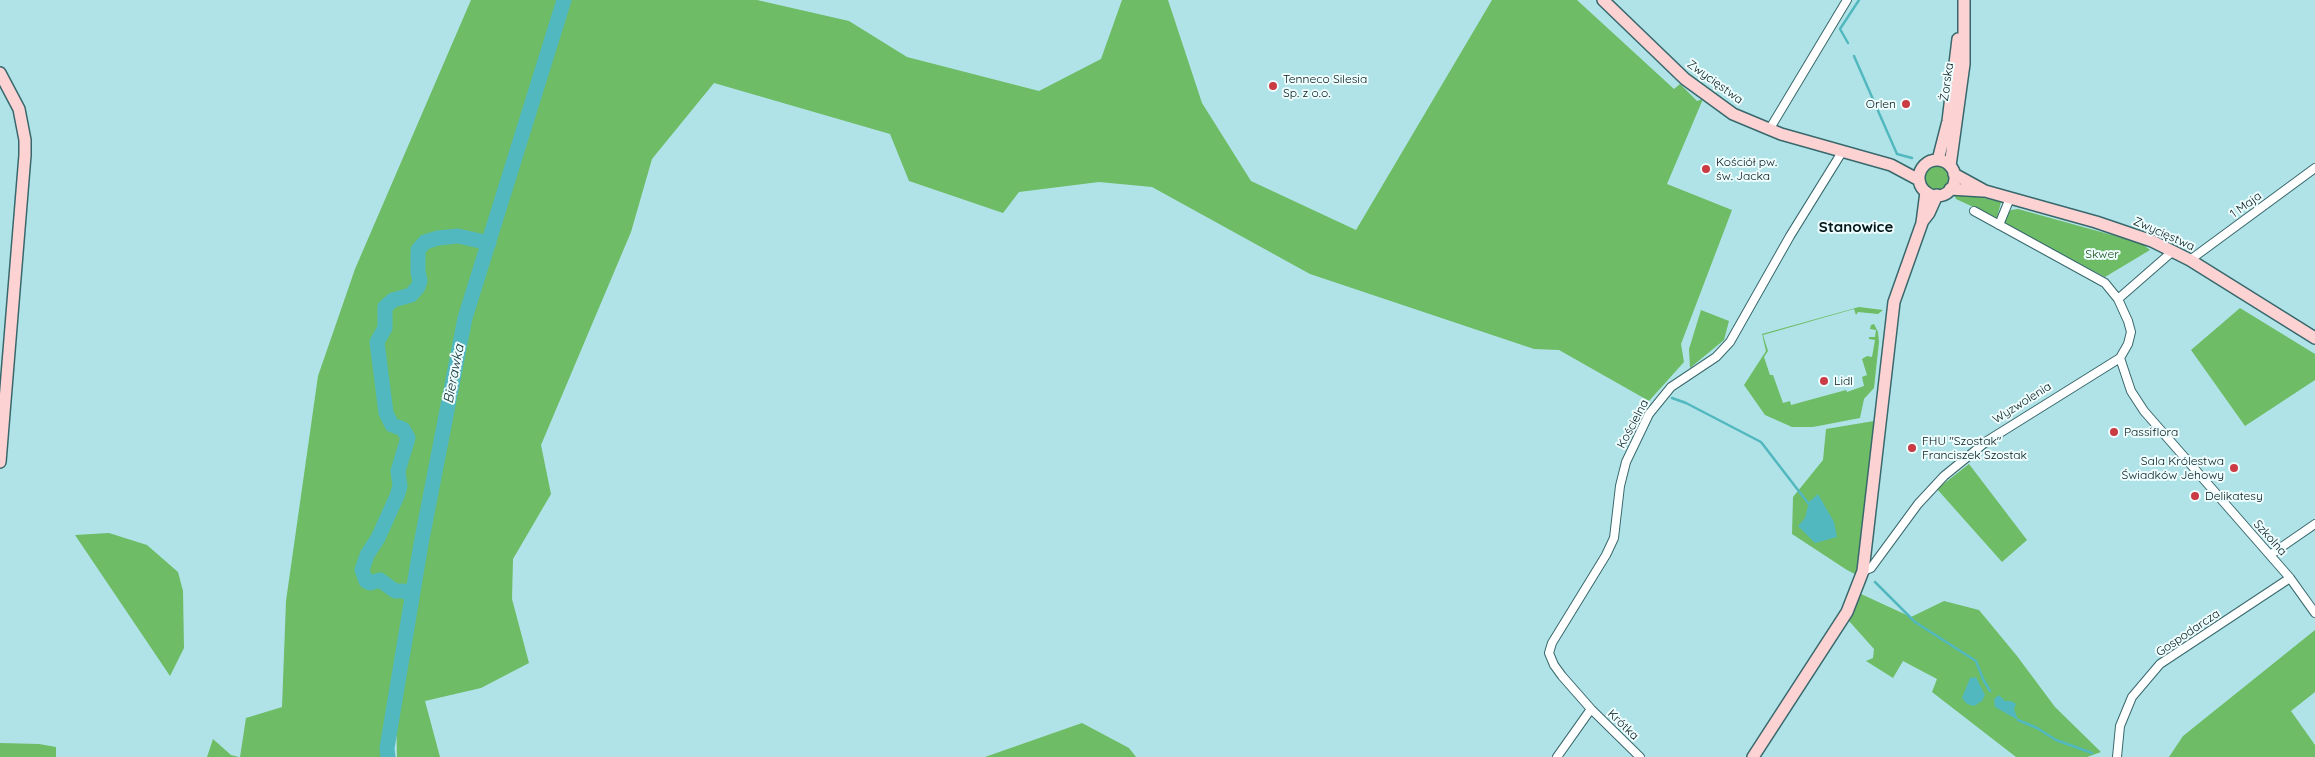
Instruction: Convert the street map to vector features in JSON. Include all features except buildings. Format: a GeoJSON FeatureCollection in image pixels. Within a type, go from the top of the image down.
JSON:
{"type":"FeatureCollection","features":[{"type":"Feature","properties":{"kind":"main road","name":"Zwycięstwa"},"geometry":{"type":"LineString","coordinates":[[1603,0],[1663,59],[1702,93],[1733,114],[1769,130],[1891,165],[1919,180]]}},
{"type":"Feature","properties":{"kind":"main road","name":"Żorska"},"geometry":{"type":"LineString","coordinates":[[1938,160],[1948,121],[1964,0]]}},
{"type":"Feature","properties":{"kind":"main road","name":"Żorska"},"geometry":{"type":"LineString","coordinates":[[1952,170],[1964,64],[1964,0]]}},
{"type":"Feature","properties":{"kind":"main road"},"geometry":{"type":"LineString","coordinates":[[0,73],[19,109],[24,132],[25,155],[0,462]]}},
{"type":"Feature","properties":{"kind":"main road"},"geometry":{"type":"LineString","coordinates":[[1938,160],[1952,170],[1954,182],[1950,189],[1943,194],[1931,194],[1919,180],[1922,168],[1932,161],[1938,160]]}},
{"type":"Feature","properties":{"kind":"main road","name":"Zwycięstwa"},"geometry":{"type":"LineString","coordinates":[[1891,165],[1903,164],[1922,168]]}},
{"type":"Feature","properties":{"kind":"main road","name":"Zwycięstwa"},"geometry":{"type":"LineString","coordinates":[[1952,170],[1985,191]]}},
{"type":"Feature","properties":{"kind":"main road","name":"Zwycięstwa"},"geometry":{"type":"LineString","coordinates":[[1950,189],[1985,191],[2116,228],[2173,251],[2315,338]]}},
{"type":"Feature","properties":{"kind":"main road","name":"Wyzwolenia"},"geometry":{"type":"LineString","coordinates":[[1753,757],[1847,612],[1863,571],[1894,302],[1931,194]]}},
{"type":"Feature","properties":{"kind":"street"},"geometry":{"type":"LineString","coordinates":[[1769,130],[1847,0]]}},
{"type":"Feature","properties":{"kind":"street","name":"Kościelna"},"geometry":{"type":"LineString","coordinates":[[1591,710],[1554,665],[1549,653],[1552,643],[1606,555],[1614,538],[1620,486],[1626,462],[1649,414],[1671,387],[1716,357],[1730,342],[1842,152]]}},
{"type":"Feature","properties":{"kind":"street","name":"1 Maja"},"geometry":{"type":"LineString","coordinates":[[2190,260],[2315,168]]}},
{"type":"Feature","properties":{"kind":"street"},"geometry":{"type":"LineString","coordinates":[[1999,225],[2010,198]]}},
{"type":"Feature","properties":{"kind":"street"},"geometry":{"type":"LineString","coordinates":[[1974,211],[2104,283],[2118,299],[2128,321],[2130,332],[2128,344],[2120,358]]}},
{"type":"Feature","properties":{"kind":"street"},"geometry":{"type":"LineString","coordinates":[[2118,299],[2173,251]]}},
{"type":"Feature","properties":{"kind":"street","name":"Wyzwolenia"},"geometry":{"type":"LineString","coordinates":[[1863,571],[1871,568],[1918,504],[1944,476],[1987,441],[2120,358]]}},
{"type":"Feature","properties":{"kind":"street","name":"Szkolna"},"geometry":{"type":"LineString","coordinates":[[2120,358],[2131,390],[2144,410],[2270,554],[2315,613]]}},
{"type":"Feature","properties":{"kind":"street"},"geometry":{"type":"LineString","coordinates":[[2270,554],[2315,524]]}},
{"type":"Feature","properties":{"kind":"street","name":"Gospodarcza"},"geometry":{"type":"LineString","coordinates":[[2117,757],[2120,726],[2132,697],[2160,664],[2290,578]]}},
{"type":"Feature","properties":{"kind":"street"},"geometry":{"type":"LineString","coordinates":[[1557,757],[1591,710]]}},
{"type":"Feature","properties":{"kind":"street","name":"Krótka"},"geometry":{"type":"LineString","coordinates":[[1591,710],[1640,757]]}},
{"type":"Feature","properties":{"kind":"green space"},"geometry":{"type":"Polygon","coordinates":[[[471,0],[757,0],[849,21],[907,57],[1039,91],[1101,59],[1122,0],[1168,0],[1202,103],[1251,181],[1356,230],[1492,0],[1577,0],[1674,89],[1680,84],[1697,101],[1703,99],[1667,184],[1732,210],[1681,344],[1684,362],[1649,401],[1559,350],[1534,349],[1310,274],[1152,187],[1099,182],[1019,192],[1003,213],[909,181],[890,134],[714,83],[652,159],[631,232],[541,445],[551,494],[513,559],[512,599],[529,663],[481,688],[425,701],[440,757],[397,757],[396,712],[395,715],[387,715],[381,757],[240,757],[246,718],[282,707],[286,601],[318,376],[355,269],[471,0]]]}},
{"type":"Feature","properties":{"kind":"green space"},"geometry":{"type":"Polygon","coordinates":[[[1937,166],[1946,169],[1949,178],[1946,187],[1937,190],[1928,187],[1925,178],[1928,169],[1937,166]]]}},
{"type":"Feature","properties":{"kind":"green space"},"geometry":{"type":"Polygon","coordinates":[[[1961,193],[2001,202],[1997,218],[1956,199],[1955,196],[1961,193]]]}},
{"type":"Feature","properties":{"kind":"green space","name":"Skwer"},"geometry":{"type":"Polygon","coordinates":[[[2018,209],[2141,243],[2150,250],[2105,277],[2010,227],[2005,222],[2007,215],[2011,210],[2018,209]]]}},
{"type":"Feature","properties":{"kind":"green space"},"geometry":{"type":"Polygon","coordinates":[[[1859,307],[1883,310],[1878,314],[1858,312],[1856,315],[1854,309],[1763,335],[1768,351],[1764,357],[1770,375],[1773,375],[1783,403],[1790,401],[1791,405],[1846,390],[1847,392],[1864,386],[1862,377],[1867,375],[1862,359],[1867,356],[1872,357],[1875,340],[1869,339],[1869,337],[1875,337],[1876,330],[1870,329],[1871,325],[1874,324],[1878,332],[1879,342],[1874,388],[1864,399],[1860,418],[1813,427],[1792,427],[1765,415],[1744,385],[1766,351],[1762,334],[1859,307]]]}},
{"type":"Feature","properties":{"kind":"green space"},"geometry":{"type":"Polygon","coordinates":[[[2240,308],[2315,354],[2315,380],[2245,426],[2191,350],[2240,308]]]}},
{"type":"Feature","properties":{"kind":"green space"},"geometry":{"type":"Polygon","coordinates":[[[1701,310],[1729,321],[1724,340],[1690,368],[1689,349],[1701,310]]]}},
{"type":"Feature","properties":{"kind":"green space"},"geometry":{"type":"Polygon","coordinates":[[[1874,421],[1857,575],[1792,534],[1793,497],[1823,460],[1826,429],[1874,421]]]}},
{"type":"Feature","properties":{"kind":"green space"},"geometry":{"type":"Polygon","coordinates":[[[1969,464],[2027,540],[2002,562],[1937,489],[1969,464]]]}},
{"type":"Feature","properties":{"kind":"green space"},"geometry":{"type":"Polygon","coordinates":[[[109,533],[147,545],[178,572],[183,591],[184,648],[170,676],[75,535],[109,533]]]}},
{"type":"Feature","properties":{"kind":"green space"},"geometry":{"type":"Polygon","coordinates":[[[1861,594],[1911,617],[1944,601],[1979,610],[2017,656],[2055,707],[2101,752],[2087,757],[2016,757],[1932,692],[1937,679],[1903,661],[1893,678],[1866,661],[1873,658],[1874,649],[1849,621],[1861,594]]]}},
{"type":"Feature","properties":{"kind":"green space"},"geometry":{"type":"Polygon","coordinates":[[[2315,630],[2315,692],[2291,711],[2315,745],[2315,757],[2169,757],[2183,736],[2315,630]]]}},
{"type":"Feature","properties":{"kind":"green space"},"geometry":{"type":"Polygon","coordinates":[[[1082,723],[1129,748],[1136,757],[985,757],[1082,723]]]}},
{"type":"Feature","properties":{"kind":"green space"},"geometry":{"type":"Polygon","coordinates":[[[213,739],[231,755],[239,757],[207,757],[213,739]]]}},
{"type":"Feature","properties":{"kind":"green space"},"geometry":{"type":"Polygon","coordinates":[[[0,743],[39,744],[56,747],[56,757],[0,757],[0,743]]]}},
{"type":"Feature","properties":{"kind":"water"},"geometry":{"type":"Polygon","coordinates":[[[1818,494],[1834,522],[1837,537],[1815,543],[1798,526],[1805,518],[1809,502],[1818,494]]]}},
{"type":"Feature","properties":{"kind":"water"},"geometry":{"type":"Polygon","coordinates":[[[1976,677],[1985,695],[1982,701],[1974,706],[1967,704],[1962,698],[1970,678],[1976,677]]]}},
{"type":"Feature","properties":{"kind":"water"},"geometry":{"type":"Polygon","coordinates":[[[1999,695],[2005,701],[2011,701],[2016,704],[2014,709],[2018,720],[1995,707],[1994,699],[1999,695]]]}},
{"type":"Feature","properties":{"kind":"waterway","name":"Bierawka"},"geometry":{"type":"LineString","coordinates":[[388,757],[387,748],[421,544],[465,318],[564,0]]}},
{"type":"Feature","properties":{"kind":"waterway"},"geometry":{"type":"LineString","coordinates":[[1848,43],[1840,29],[1859,0]]}},
{"type":"Feature","properties":{"kind":"waterway"},"geometry":{"type":"LineString","coordinates":[[1854,56],[1897,154],[1912,158]]}},
{"type":"Feature","properties":{"kind":"waterway"},"geometry":{"type":"LineString","coordinates":[[412,595],[404,591],[395,591],[380,580],[370,583],[366,581],[362,570],[367,555],[378,538],[397,496],[400,486],[398,471],[408,438],[403,429],[392,425],[386,413],[377,342],[385,328],[385,307],[393,300],[411,295],[418,287],[420,281],[418,250],[425,242],[438,238],[458,236],[489,243]]}},
{"type":"Feature","properties":{"kind":"waterway"},"geometry":{"type":"LineString","coordinates":[[1672,398],[1686,403],[1761,442],[1808,503]]}},
{"type":"Feature","properties":{"kind":"waterway"},"geometry":{"type":"LineString","coordinates":[[1875,582],[1915,622],[1976,661],[1990,691]]}},
{"type":"Feature","properties":{"kind":"waterway"},"geometry":{"type":"LineString","coordinates":[[2018,720],[2037,728],[2056,740],[2092,753]]}},
{"type":"Feature","properties":{"kind":"place","name":"Tenneco Silesia Sp. z o.o."},"geometry":{"type":"Point","coordinates":[1273,86]}},
{"type":"Feature","properties":{"kind":"place","name":"Orlen"},"geometry":{"type":"Point","coordinates":[1906,104]}},
{"type":"Feature","properties":{"kind":"place","name":"Kościół pw. św. Jacka"},"geometry":{"type":"Point","coordinates":[1706,169]}},
{"type":"Feature","properties":{"kind":"place","name":"Lidl"},"geometry":{"type":"Point","coordinates":[1824,381]}},
{"type":"Feature","properties":{"kind":"place","name":"Passiflora"},"geometry":{"type":"Point","coordinates":[2114,432]}},
{"type":"Feature","properties":{"kind":"place","name":"FHU \"Szostak\" Franciszek Szostak"},"geometry":{"type":"Point","coordinates":[1912,448]}},
{"type":"Feature","properties":{"kind":"place","name":"Sala Królestwa Świadków Jehowy"},"geometry":{"type":"Point","coordinates":[2234,468]}},
{"type":"Feature","properties":{"kind":"place","name":"Delikatesy"},"geometry":{"type":"Point","coordinates":[2195,496]}},
{"type":"Feature","properties":{"kind":"district","name":"Stanowice"},"geometry":{"type":"Point","coordinates":[1856,227]}}]}
